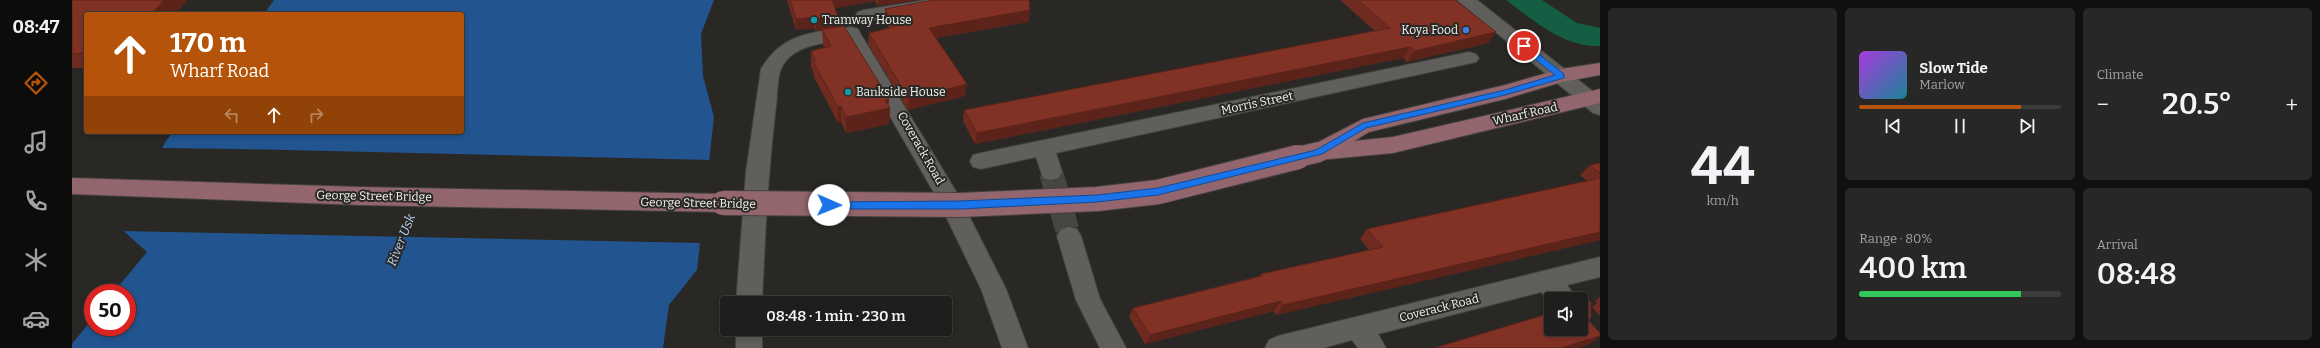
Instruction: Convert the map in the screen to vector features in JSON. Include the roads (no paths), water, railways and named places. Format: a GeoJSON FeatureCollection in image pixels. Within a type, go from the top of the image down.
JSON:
{"type":"FeatureCollection","features":[{"type":"Feature","properties":{"kind":"main road"},"geometry":{"type":"LineString","coordinates":[[1561,76],[1600,69]]}},
{"type":"Feature","properties":{"kind":"main road","name":"George Street Bridge"},"geometry":{"type":"LineString","coordinates":[[1319,152],[1363,126],[1505,92],[1561,76]]}},
{"type":"Feature","properties":{"kind":"main road","name":"Wharf Road"},"geometry":{"type":"LineString","coordinates":[[1451,131],[1596,101]]}},
{"type":"Feature","properties":{"kind":"main road","name":"George Street Bridge"},"geometry":{"type":"LineString","coordinates":[[72,186],[376,197],[766,204],[960,205],[1097,199],[1158,192],[1319,152],[1393,145],[1451,131]]}},
{"type":"Feature","properties":{"kind":"street"},"geometry":{"type":"LineString","coordinates":[[864,16],[958,0]]}},
{"type":"Feature","properties":{"kind":"street"},"geometry":{"type":"LineString","coordinates":[[1466,0],[1561,76],[1596,101]]}},
{"type":"Feature","properties":{"kind":"street","name":"Coverack Road"},"geometry":{"type":"LineString","coordinates":[[749,296],[757,172],[771,69],[778,56],[794,45],[851,33],[902,115],[956,209],[1007,318],[1015,348]]}},
{"type":"Feature","properties":{"kind":"street","name":"Morris Street"},"geometry":{"type":"LineString","coordinates":[[981,161],[1469,58]]}},
{"type":"Feature","properties":{"kind":"street"},"geometry":{"type":"LineString","coordinates":[[1044,148],[1051,172]]}},
{"type":"Feature","properties":{"kind":"street"},"geometry":{"type":"LineString","coordinates":[[1069,236],[1088,300],[1113,348]]}},
{"type":"Feature","properties":{"kind":"street","name":"Coverack Road"},"geometry":{"type":"LineString","coordinates":[[1278,348],[1600,267]]}},
{"type":"Feature","properties":{"kind":"street"},"geometry":{"type":"LineString","coordinates":[[1546,281],[1557,292]]}},
{"type":"Feature","properties":{"kind":"street"},"geometry":{"type":"LineString","coordinates":[[1358,328],[1373,348]]}},
{"type":"Feature","properties":{"kind":"street"},"geometry":{"type":"LineString","coordinates":[[749,336],[749,348]]}},
{"type":"Feature","properties":{"kind":"water","name":"River Usk"},"geometry":{"type":"Polygon","coordinates":[[[274,0],[714,0],[701,34],[703,76],[714,117],[697,270],[669,305],[663,348],[72,348],[72,344],[84,329],[84,336],[136,336],[136,284],[120,284],[147,252],[118,226],[171,134],[464,134],[464,12],[265,12],[274,0]]]}},
{"type":"Feature","properties":{"kind":"tunnel"},"geometry":{"type":"LineString","coordinates":[[1051,172],[1069,236]]}},
{"type":"Feature","properties":{"kind":"place","name":"Tramway House"},"geometry":{"type":"Point","coordinates":[814,20]}},
{"type":"Feature","properties":{"kind":"place","name":"Koya Food"},"geometry":{"type":"Point","coordinates":[1466,30]}},
{"type":"Feature","properties":{"kind":"place","name":"Bankside House"},"geometry":{"type":"Point","coordinates":[848,92]}}]}
